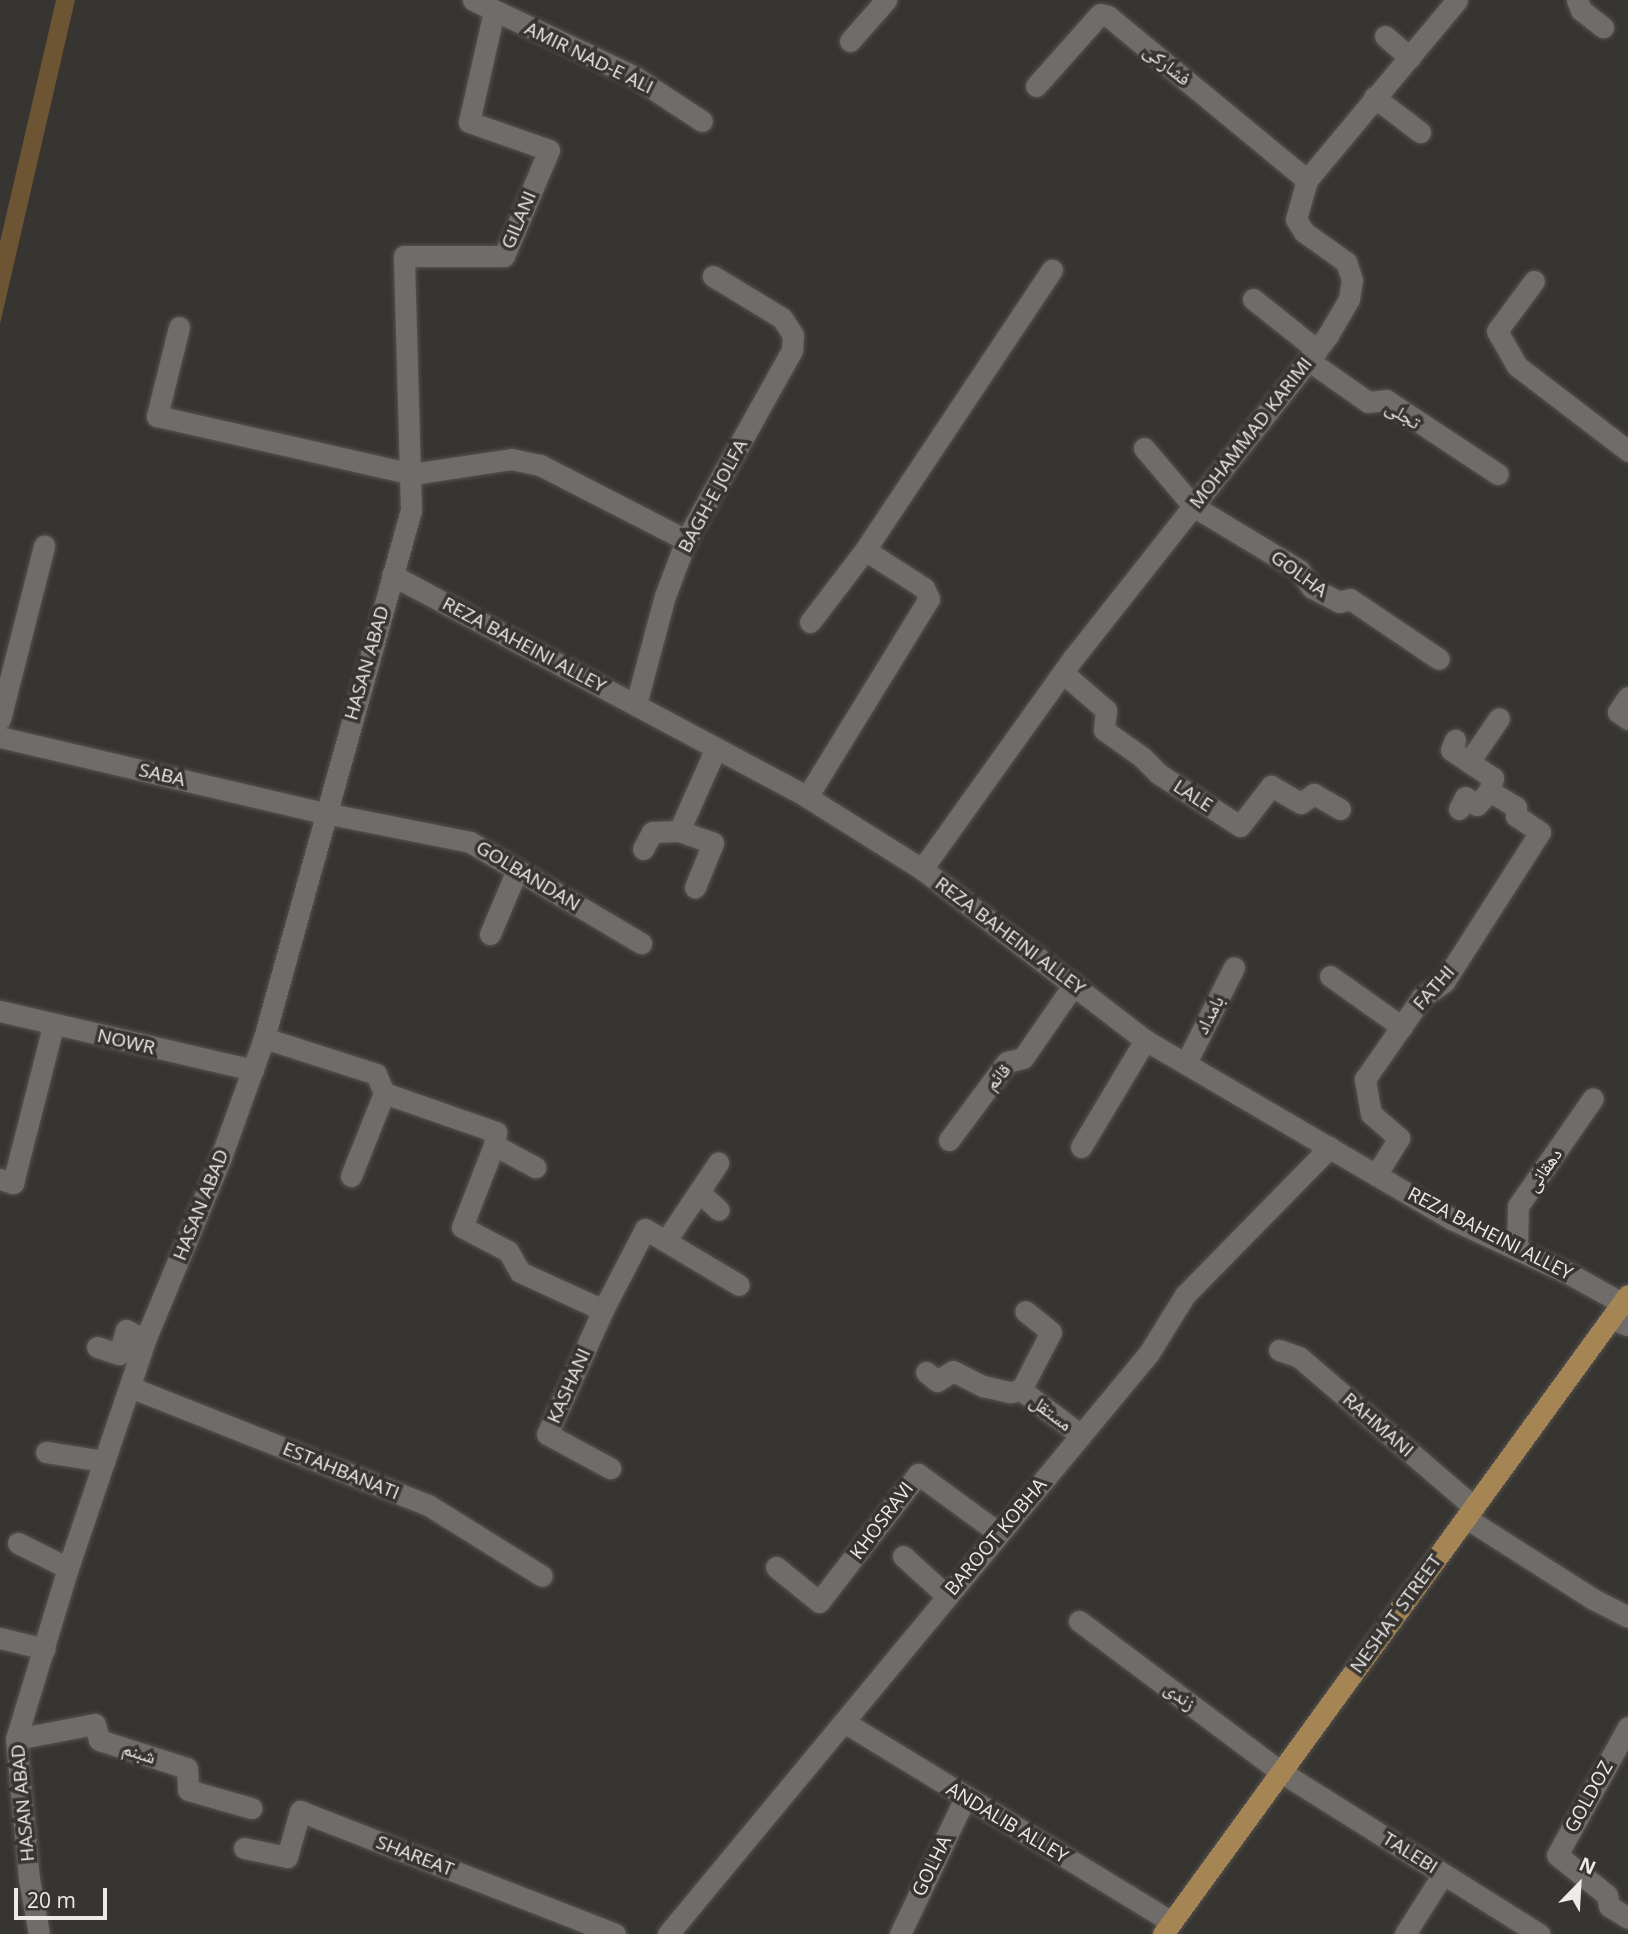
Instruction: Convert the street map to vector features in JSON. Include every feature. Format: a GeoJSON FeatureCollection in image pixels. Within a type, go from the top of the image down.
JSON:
{"type":"FeatureCollection","features":[{"type":"Feature","properties":{"kind":"main road","name":"NESHAT STREET"},"geometry":{"type":"LineString","coordinates":[[1167,1928],[1470,1513],[1623,1310]]}},
{"type":"Feature","properties":{"kind":"street","name":"AMIR NAD-E ALI"},"geometry":{"type":"LineString","coordinates":[[473,0],[635,77],[702,121]]}},
{"type":"Feature","properties":{"kind":"street"},"geometry":{"type":"LineString","coordinates":[[850,41],[886,0]]}},
{"type":"Feature","properties":{"kind":"street","name":"MOHAMMAD KARIMI"},"geometry":{"type":"LineString","coordinates":[[922,869],[1063,673],[1313,355],[1349,299],[1352,280],[1346,262],[1304,232],[1296,219],[1307,180],[1457,0]]}},
{"type":"Feature","properties":{"kind":"street"},"geometry":{"type":"LineString","coordinates":[[1577,0],[1581,10],[1603,27]]}},
{"type":"Feature","properties":{"kind":"street","name":"GILANI"},"geometry":{"type":"LineString","coordinates":[[412,474],[404,256],[504,256],[549,150],[469,122],[495,11]]}},
{"type":"Feature","properties":{"kind":"street","name":"فشارکی"},"geometry":{"type":"LineString","coordinates":[[1036,86],[1093,20],[1100,14],[1108,16],[1307,180]]}},
{"type":"Feature","properties":{"kind":"street"},"geometry":{"type":"LineString","coordinates":[[1385,36],[1410,58]]}},
{"type":"Feature","properties":{"kind":"street"},"geometry":{"type":"LineString","coordinates":[[1374,97],[1420,132]]}},
{"type":"Feature","properties":{"kind":"street"},"geometry":{"type":"LineString","coordinates":[[810,622],[865,550],[1052,270]]}},
{"type":"Feature","properties":{"kind":"street","name":"BAGH-E JOLFA"},"geometry":{"type":"LineString","coordinates":[[636,704],[665,596],[686,540],[792,350],[793,335],[782,318],[713,276]]}},
{"type":"Feature","properties":{"kind":"street"},"geometry":{"type":"LineString","coordinates":[[1534,281],[1497,331],[1517,366],[1628,451]]}},
{"type":"Feature","properties":{"kind":"street","name":"تجلی"},"geometry":{"type":"LineString","coordinates":[[1254,299],[1368,402],[1386,400],[1498,474]]}},
{"type":"Feature","properties":{"kind":"street"},"geometry":{"type":"LineString","coordinates":[[179,327],[157,416],[412,474],[511,459],[540,465],[686,540]]}},
{"type":"Feature","properties":{"kind":"street","name":"GOLHA"},"geometry":{"type":"LineString","coordinates":[[1144,448],[1193,506],[1298,570],[1312,588],[1339,602],[1350,600],[1439,659]]}},
{"type":"Feature","properties":{"kind":"street","name":"HASAN ABAD"},"geometry":{"type":"LineString","coordinates":[[39,1934],[29,1879],[16,1739],[68,1568],[145,1340],[221,1157],[264,1038],[411,510],[412,474]]}},
{"type":"Feature","properties":{"kind":"street"},"geometry":{"type":"LineString","coordinates":[[0,719],[44,546]]}},
{"type":"Feature","properties":{"kind":"street"},"geometry":{"type":"LineString","coordinates":[[807,797],[929,599],[924,588],[865,550]]}},
{"type":"Feature","properties":{"kind":"street","name":"REZA BAHEINI ALLEY"},"geometry":{"type":"LineString","coordinates":[[392,575],[807,797],[922,869],[1145,1040],[1451,1219],[1517,1249],[1623,1310]]}},
{"type":"Feature","properties":{"kind":"street","name":"LALE"},"geometry":{"type":"LineString","coordinates":[[1063,673],[1106,710],[1104,730],[1142,757],[1159,774],[1240,826],[1271,786],[1301,803],[1314,794],[1340,809]]}},
{"type":"Feature","properties":{"kind":"street"},"geometry":{"type":"LineString","coordinates":[[1469,762],[1499,718]]}},
{"type":"Feature","properties":{"kind":"street","name":"SABA"},"geometry":{"type":"LineString","coordinates":[[0,737],[325,813]]}},
{"type":"Feature","properties":{"kind":"street"},"geometry":{"type":"LineString","coordinates":[[1455,740],[1451,750],[1493,778],[1489,791],[1477,804],[1465,797],[1459,809]]}},
{"type":"Feature","properties":{"kind":"street"},"geometry":{"type":"LineString","coordinates":[[679,831],[716,748]]}},
{"type":"Feature","properties":{"kind":"street","name":"FATHI"},"geometry":{"type":"LineString","coordinates":[[1376,1175],[1399,1138],[1371,1114],[1365,1079],[1422,997],[1444,982],[1541,832],[1516,816],[1516,807],[1489,791]]}},
{"type":"Feature","properties":{"kind":"street","name":"GOLBANDAN"},"geometry":{"type":"LineString","coordinates":[[325,813],[470,842],[641,943]]}},
{"type":"Feature","properties":{"kind":"street"},"geometry":{"type":"LineString","coordinates":[[643,849],[652,832],[679,831],[713,843],[695,887]]}},
{"type":"Feature","properties":{"kind":"street"},"geometry":{"type":"LineString","coordinates":[[490,934],[517,870]]}},
{"type":"Feature","properties":{"kind":"street","name":"بامداد"},"geometry":{"type":"LineString","coordinates":[[1186,1063],[1234,967]]}},
{"type":"Feature","properties":{"kind":"street"},"geometry":{"type":"LineString","coordinates":[[1330,976],[1402,1027]]}},
{"type":"Feature","properties":{"kind":"street","name":"قائم"},"geometry":{"type":"LineString","coordinates":[[949,1140],[1006,1062],[1023,1058],[1074,984]]}},
{"type":"Feature","properties":{"kind":"street","name":"NOWR"},"geometry":{"type":"LineString","coordinates":[[0,1011],[53,1026],[253,1070]]}},
{"type":"Feature","properties":{"kind":"street"},"geometry":{"type":"LineString","coordinates":[[0,1179],[13,1183],[53,1026]]}},
{"type":"Feature","properties":{"kind":"street"},"geometry":{"type":"LineString","coordinates":[[264,1038],[376,1074],[384,1093],[351,1176]]}},
{"type":"Feature","properties":{"kind":"street"},"geometry":{"type":"LineString","coordinates":[[1081,1147],[1145,1040]]}},
{"type":"Feature","properties":{"kind":"street"},"geometry":{"type":"LineString","coordinates":[[384,1093],[496,1132],[494,1145],[461,1227],[508,1251],[520,1272],[603,1310],[645,1228],[739,1285]]}},
{"type":"Feature","properties":{"kind":"street","name":"دهقانی"},"geometry":{"type":"LineString","coordinates":[[1517,1249],[1518,1206],[1593,1098]]}},
{"type":"Feature","properties":{"kind":"street"},"geometry":{"type":"LineString","coordinates":[[494,1145],[535,1167]]}},
{"type":"Feature","properties":{"kind":"street","name":"BAROOT KOBHA"},"geometry":{"type":"LineString","coordinates":[[668,1934],[1149,1353],[1185,1295],[1330,1147]]}},
{"type":"Feature","properties":{"kind":"street"},"geometry":{"type":"LineString","coordinates":[[667,1239],[700,1194],[718,1163]]}},
{"type":"Feature","properties":{"kind":"street"},"geometry":{"type":"LineString","coordinates":[[700,1194],[719,1210]]}},
{"type":"Feature","properties":{"kind":"street","name":"KASHANI"},"geometry":{"type":"LineString","coordinates":[[603,1310],[547,1434],[610,1468]]}},
{"type":"Feature","properties":{"kind":"street","name":"مستقل"},"geometry":{"type":"LineString","coordinates":[[1021,1390],[1051,1332],[1025,1311]]}},
{"type":"Feature","properties":{"kind":"street"},"geometry":{"type":"LineString","coordinates":[[97,1347],[119,1354],[126,1330],[145,1340]]}},
{"type":"Feature","properties":{"kind":"street","name":"RAHMANI"},"geometry":{"type":"LineString","coordinates":[[1279,1350],[1299,1357],[1470,1513]]}},
{"type":"Feature","properties":{"kind":"street","name":"مستقل"},"geometry":{"type":"LineString","coordinates":[[926,1372],[937,1381],[953,1371],[982,1386],[1010,1392],[1021,1390],[1080,1435]]}},
{"type":"Feature","properties":{"kind":"street","name":"ESTAHBANATI"},"geometry":{"type":"LineString","coordinates":[[130,1387],[428,1505],[542,1576]]}},
{"type":"Feature","properties":{"kind":"street"},"geometry":{"type":"LineString","coordinates":[[47,1452],[104,1461]]}},
{"type":"Feature","properties":{"kind":"street","name":"KHOSRAVI"},"geometry":{"type":"LineString","coordinates":[[776,1567],[819,1602],[918,1474],[999,1533]]}},
{"type":"Feature","properties":{"kind":"street"},"geometry":{"type":"LineString","coordinates":[[1470,1513],[1593,1599],[1628,1617]]}},
{"type":"Feature","properties":{"kind":"street"},"geometry":{"type":"LineString","coordinates":[[19,1543],[68,1568]]}},
{"type":"Feature","properties":{"kind":"street"},"geometry":{"type":"LineString","coordinates":[[903,1556],[947,1596]]}},
{"type":"Feature","properties":{"kind":"street","name":"زندی"},"geometry":{"type":"LineString","coordinates":[[1079,1621],[1281,1772]]}},
{"type":"Feature","properties":{"kind":"street"},"geometry":{"type":"LineString","coordinates":[[0,1638],[45,1649]]}},
{"type":"Feature","properties":{"kind":"street","name":"ANDALIB ALLEY"},"geometry":{"type":"LineString","coordinates":[[844,1722],[1167,1928]]}},
{"type":"Feature","properties":{"kind":"street","name":"شبنم"},"geometry":{"type":"LineString","coordinates":[[16,1739],[95,1724],[99,1740],[187,1768],[188,1790],[251,1808]]}},
{"type":"Feature","properties":{"kind":"street","name":"GOLDOZ"},"geometry":{"type":"LineString","coordinates":[[1628,1727],[1557,1854],[1607,1895],[1609,1906],[1628,1918]]}},
{"type":"Feature","properties":{"kind":"street","name":"TALEBI"},"geometry":{"type":"LineString","coordinates":[[1281,1772],[1530,1931]]}},
{"type":"Feature","properties":{"kind":"street","name":"GOLHA"},"geometry":{"type":"LineString","coordinates":[[900,1934],[965,1798]]}},
{"type":"Feature","properties":{"kind":"street","name":"SHAREAT"},"geometry":{"type":"LineString","coordinates":[[244,1848],[286,1857],[300,1811],[615,1934]]}},
{"type":"Feature","properties":{"kind":"street"},"geometry":{"type":"LineString","coordinates":[[1405,1934],[1443,1874]]}},
{"type":"Feature","properties":{"kind":"shaded area"},"geometry":{"type":"Polygon","coordinates":[[[56,0],[75,0],[0,324],[0,242],[56,0]]]}}]}
